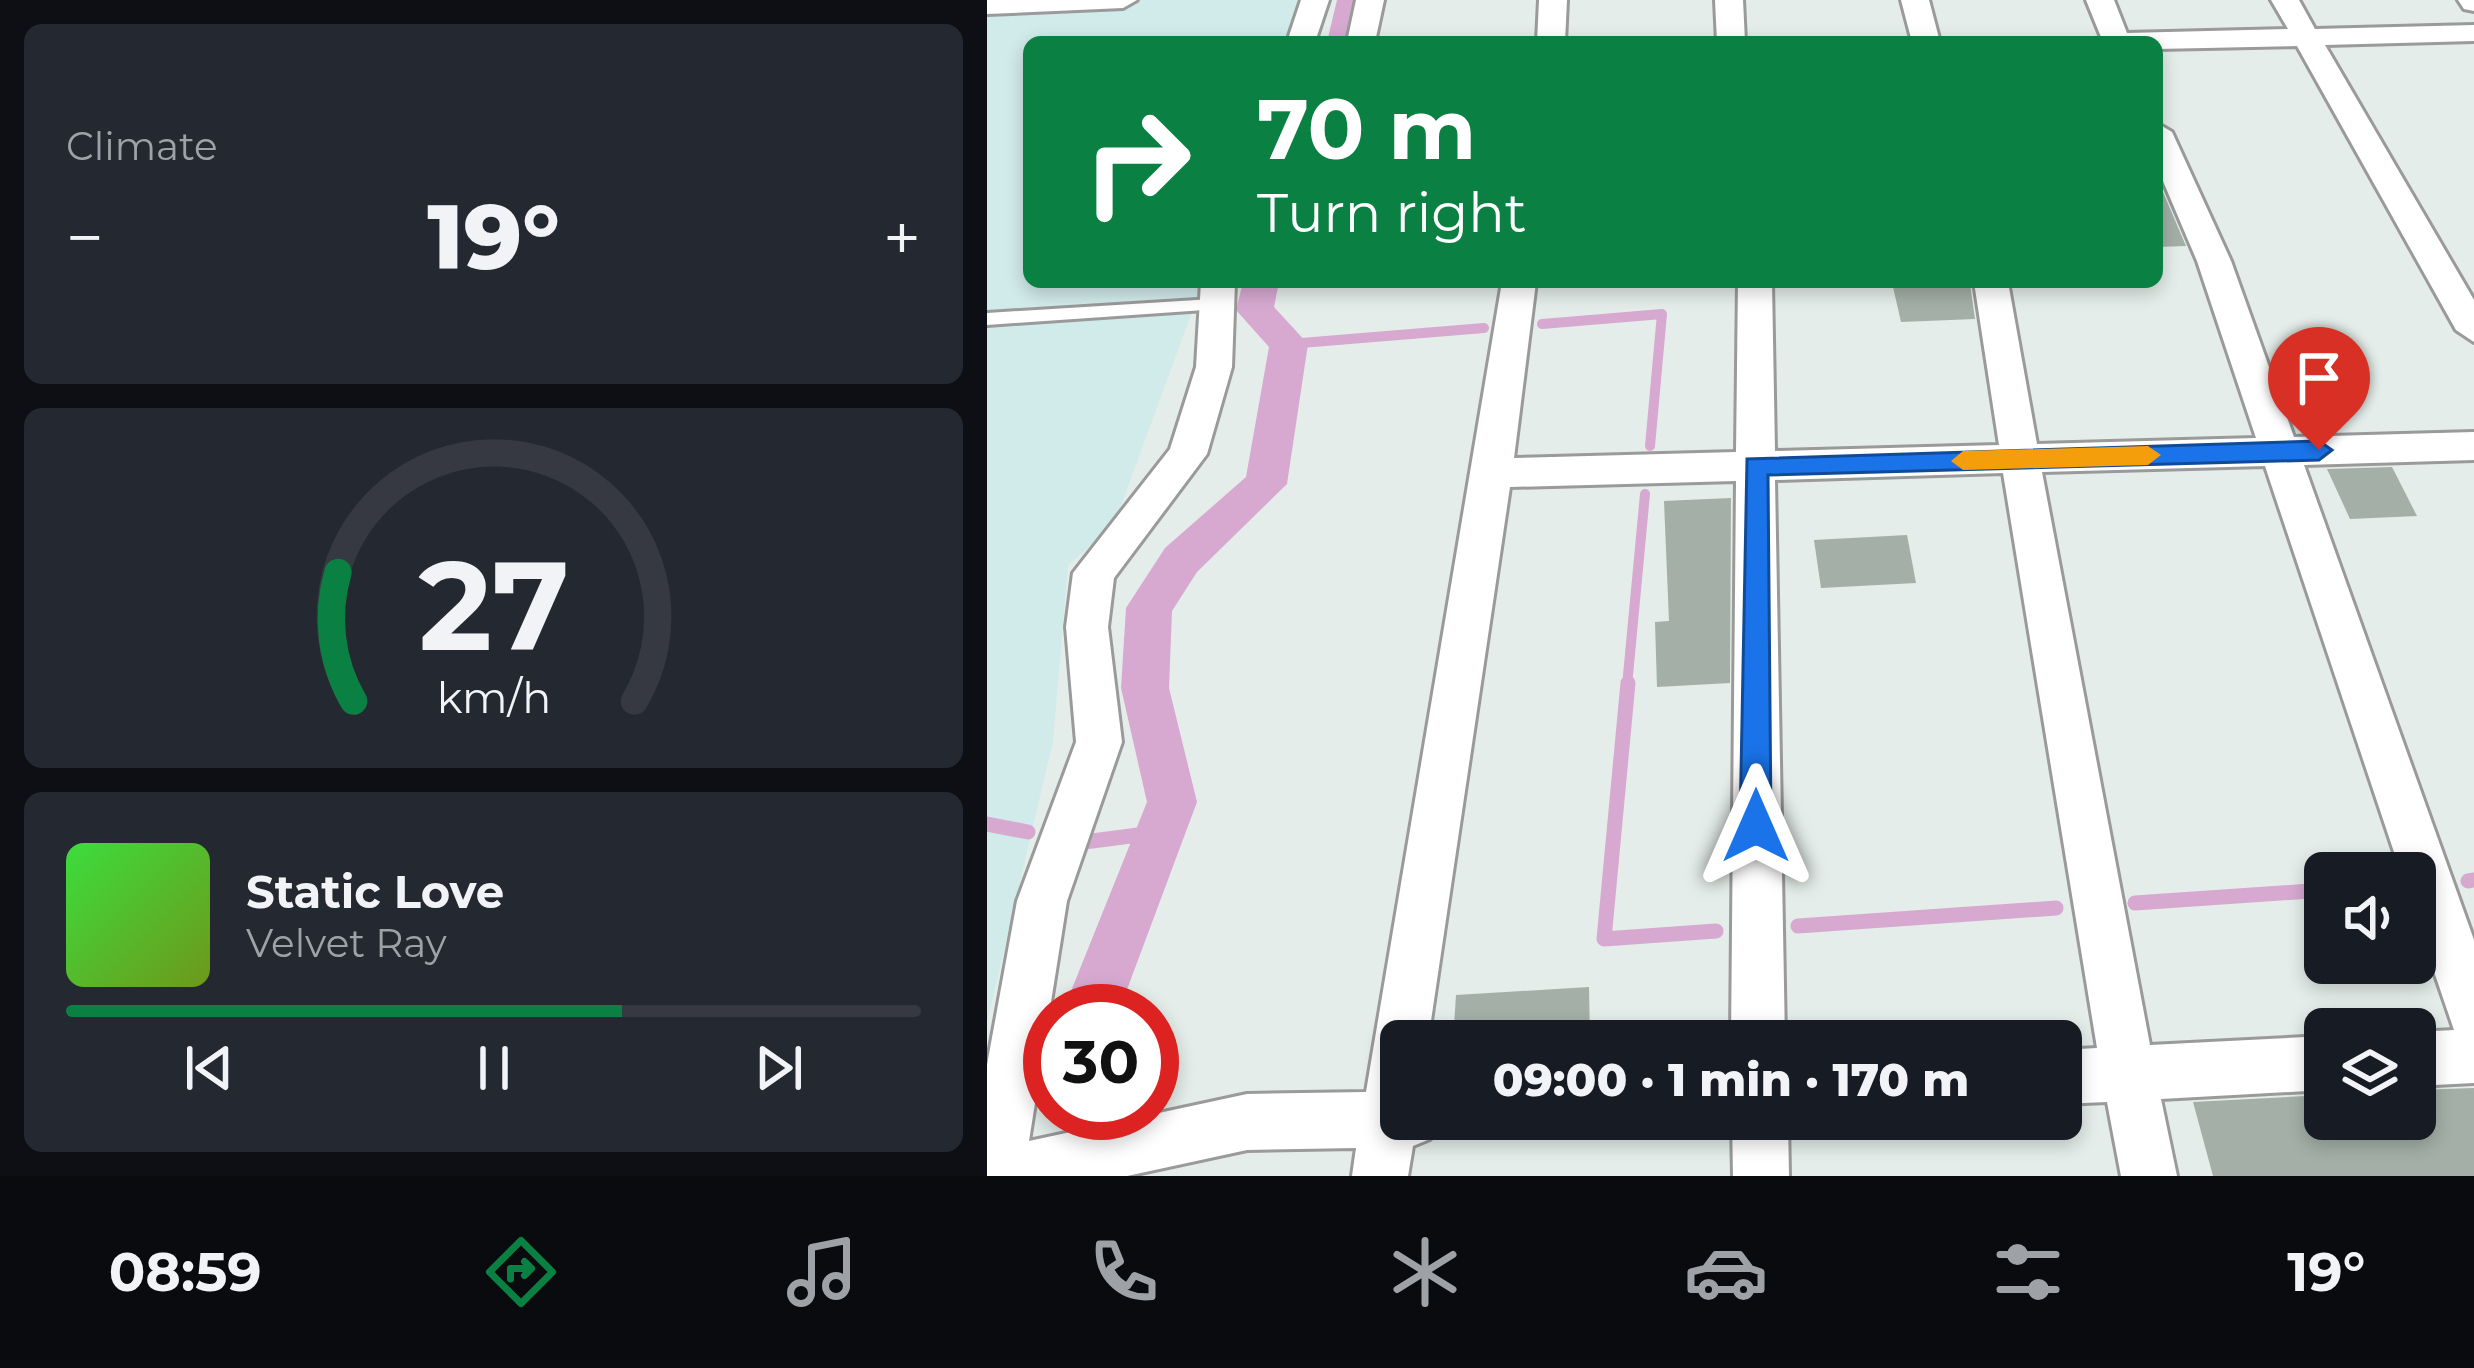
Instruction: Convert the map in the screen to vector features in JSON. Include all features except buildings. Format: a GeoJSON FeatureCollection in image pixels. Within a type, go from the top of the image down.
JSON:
{"type":"FeatureCollection","features":[{"type":"Feature","properties":{"kind":"street"},"geometry":{"type":"LineString","coordinates":[[987,6],[1123,0]]}},
{"type":"Feature","properties":{"kind":"street"},"geometry":{"type":"LineString","coordinates":[[1303,36],[1315,0]]}},
{"type":"Feature","properties":{"kind":"street"},"geometry":{"type":"LineString","coordinates":[[1362,36],[1370,0]]}},
{"type":"Feature","properties":{"kind":"street"},"geometry":{"type":"LineString","coordinates":[[1551,36],[1553,0]]}},
{"type":"Feature","properties":{"kind":"street"},"geometry":{"type":"LineString","coordinates":[[1729,0],[1732,36]]}},
{"type":"Feature","properties":{"kind":"street"},"geometry":{"type":"LineString","coordinates":[[1915,0],[1924,36]]}},
{"type":"Feature","properties":{"kind":"street"},"geometry":{"type":"LineString","coordinates":[[2100,0],[2113,36]]}},
{"type":"Feature","properties":{"kind":"street"},"geometry":{"type":"LineString","coordinates":[[2285,0],[2474,330]]}},
{"type":"Feature","properties":{"kind":"street"},"geometry":{"type":"LineString","coordinates":[[2163,41],[2474,33]]}},
{"type":"Feature","properties":{"kind":"street"},"geometry":{"type":"LineString","coordinates":[[2163,145],[2215,262],[2474,1014]]}},
{"type":"Feature","properties":{"kind":"street"},"geometry":{"type":"LineString","coordinates":[[1405,1020],[1518,288]]}},
{"type":"Feature","properties":{"kind":"street"},"geometry":{"type":"LineString","coordinates":[[1755,288],[1758,1020]]}},
{"type":"Feature","properties":{"kind":"street"},"geometry":{"type":"LineString","coordinates":[[1992,288],[2149,1176]]}},
{"type":"Feature","properties":{"kind":"street"},"geometry":{"type":"LineString","coordinates":[[1215,293],[1214,368],[1188,454],[1093,573],[1087,626],[1099,742],[1042,901],[997,1176],[1247,1122],[1380,1120]]}},
{"type":"Feature","properties":{"kind":"street"},"geometry":{"type":"LineString","coordinates":[[1493,473],[2474,446]]}},
{"type":"Feature","properties":{"kind":"street"},"geometry":{"type":"LineString","coordinates":[[2436,1058],[2474,1056]]}},
{"type":"Feature","properties":{"kind":"street"},"geometry":{"type":"LineString","coordinates":[[2082,1075],[2304,1064]]}},
{"type":"Feature","properties":{"kind":"street"},"geometry":{"type":"LineString","coordinates":[[1379,1176],[1392,1140]]}},
{"type":"Feature","properties":{"kind":"street"},"geometry":{"type":"LineString","coordinates":[[1760,1140],[1762,1176]]}},
{"type":"Feature","properties":{"kind":"lane"},"geometry":{"type":"LineString","coordinates":[[987,319],[1215,293]]}},
{"type":"Feature","properties":{"kind":"shaded area"},"geometry":{"type":"Polygon","coordinates":[[[987,0],[1299,0],[1289,36],[1023,36],[1023,288],[1201,288],[1113,527],[1068,565],[1053,741],[987,1022],[987,0]]]}},
{"type":"Feature","properties":{"kind":"waterway"},"geometry":{"type":"LineString","coordinates":[[1343,36],[1352,0]]}},
{"type":"Feature","properties":{"kind":"waterway"},"geometry":{"type":"LineString","coordinates":[[1101,984],[1172,802],[1145,688],[1149,608],[1181,560],[1266,484],[1289,344],[1255,310],[1260,288]]}},
{"type":"Feature","properties":{"kind":"waterway"},"geometry":{"type":"LineString","coordinates":[[1542,324],[1662,314],[1650,446]]}},
{"type":"Feature","properties":{"kind":"waterway"},"geometry":{"type":"LineString","coordinates":[[1289,344],[1484,328]]}},
{"type":"Feature","properties":{"kind":"waterway"},"geometry":{"type":"LineString","coordinates":[[1627,686],[1645,494]]}},
{"type":"Feature","properties":{"kind":"waterway"},"geometry":{"type":"LineString","coordinates":[[1628,683],[1604,939],[1716,931]]}},
{"type":"Feature","properties":{"kind":"waterway"},"geometry":{"type":"LineString","coordinates":[[987,824],[1028,832]]}},
{"type":"Feature","properties":{"kind":"waterway"},"geometry":{"type":"LineString","coordinates":[[1077,843],[1161,832]]}},
{"type":"Feature","properties":{"kind":"waterway"},"geometry":{"type":"LineString","coordinates":[[2468,881],[2474,880]]}},
{"type":"Feature","properties":{"kind":"waterway"},"geometry":{"type":"LineString","coordinates":[[2135,903],[2304,891]]}},
{"type":"Feature","properties":{"kind":"waterway"},"geometry":{"type":"LineString","coordinates":[[1798,926],[2056,908]]}},
{"type":"Feature","properties":{"kind":"slow traffic"},"geometry":{"type":"LineString","coordinates":[[1963,461],[2148,455]]}},
{"type":"Feature","properties":{"kind":"route"},"geometry":{"type":"LineString","coordinates":[[1756,826],[1756,466],[2319,450]]}}]}
